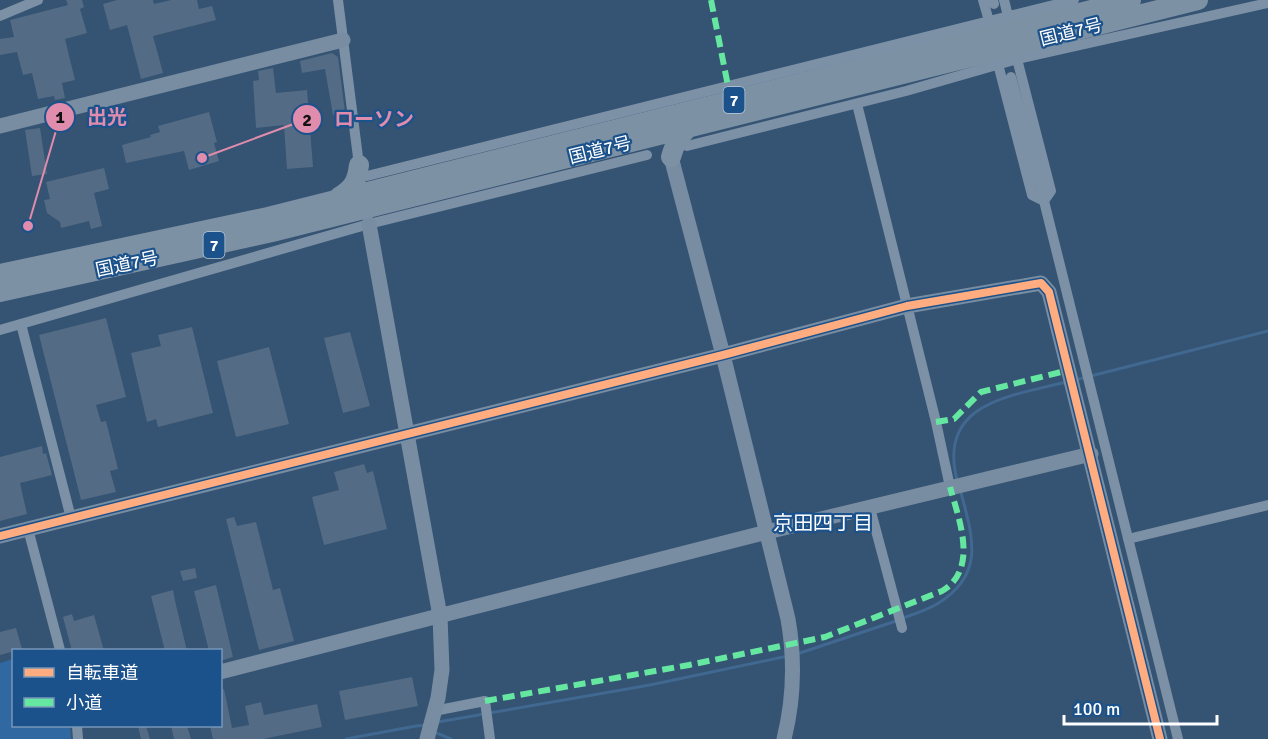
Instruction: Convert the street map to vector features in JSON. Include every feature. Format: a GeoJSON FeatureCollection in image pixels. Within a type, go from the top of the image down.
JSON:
{"type":"FeatureCollection","features":[{"type":"Feature","properties":{"kind":"highway","name":"国道7号"},"geometry":{"type":"LineString","coordinates":[[0,274],[268,217],[1131,0]]}},
{"type":"Feature","properties":{"kind":"highway","name":"国道7号"},"geometry":{"type":"LineString","coordinates":[[0,292],[645,147],[682,143],[1198,0]]}},
{"type":"Feature","properties":{"kind":"highway"},"geometry":{"type":"LineString","coordinates":[[645,147],[656,141],[664,145],[682,143]]}},
{"type":"Feature","properties":{"kind":"highway"},"geometry":{"type":"LineString","coordinates":[[337,199],[352,188],[363,171],[377,182],[389,186]]}},
{"type":"Feature","properties":{"kind":"street"},"geometry":{"type":"LineString","coordinates":[[0,16],[38,0]]}},
{"type":"Feature","properties":{"kind":"street"},"geometry":{"type":"LineString","coordinates":[[338,0],[363,171],[1074,0]]}},
{"type":"Feature","properties":{"kind":"street"},"geometry":{"type":"LineString","coordinates":[[993,1],[1008,16]]}},
{"type":"Feature","properties":{"kind":"street"},"geometry":{"type":"LineString","coordinates":[[989,21],[993,1]]}},
{"type":"Feature","properties":{"kind":"street"},"geometry":{"type":"LineString","coordinates":[[784,739],[792,699],[792,644],[723,355],[682,143],[857,104],[1017,59],[1268,3]]}},
{"type":"Feature","properties":{"kind":"street"},"geometry":{"type":"LineString","coordinates":[[0,126],[343,40]]}},
{"type":"Feature","properties":{"kind":"street"},"geometry":{"type":"LineString","coordinates":[[1017,59],[1051,190],[1044,201]]}},
{"type":"Feature","properties":{"kind":"street"},"geometry":{"type":"LineString","coordinates":[[998,64],[1032,195],[1044,201]]}},
{"type":"Feature","properties":{"kind":"street"},"geometry":{"type":"LineString","coordinates":[[1011,77],[1178,739]]}},
{"type":"Feature","properties":{"kind":"street"},"geometry":{"type":"LineString","coordinates":[[857,104],[950,488]]}},
{"type":"Feature","properties":{"kind":"street"},"geometry":{"type":"LineString","coordinates":[[0,330],[645,147]]}},
{"type":"Feature","properties":{"kind":"street"},"geometry":{"type":"LineString","coordinates":[[369,224],[440,616],[442,670],[427,739]]}},
{"type":"Feature","properties":{"kind":"street"},"geometry":{"type":"LineString","coordinates":[[0,536],[723,355],[907,306],[1041,283],[1049,292],[1160,739]]}},
{"type":"Feature","properties":{"kind":"street"},"geometry":{"type":"LineString","coordinates":[[21,324],[71,518]]}},
{"type":"Feature","properties":{"kind":"street"},"geometry":{"type":"LineString","coordinates":[[222,671],[767,532],[1090,454]]}},
{"type":"Feature","properties":{"kind":"street"},"geometry":{"type":"LineString","coordinates":[[1128,539],[1268,505]]}},
{"type":"Feature","properties":{"kind":"street"},"geometry":{"type":"LineString","coordinates":[[870,508],[902,628]]}},
{"type":"Feature","properties":{"kind":"street"},"geometry":{"type":"LineString","coordinates":[[28,529],[59,649]]}},
{"type":"Feature","properties":{"kind":"street"},"geometry":{"type":"LineString","coordinates":[[433,715],[485,701],[490,739]]}},
{"type":"Feature","properties":{"kind":"shaded area"},"geometry":{"type":"Polygon","coordinates":[[[12,659],[12,727],[70,727],[71,739],[0,739],[0,663],[12,659]]]}},
{"type":"Feature","properties":{"kind":"building"},"geometry":{"type":"Polygon","coordinates":[[[66,0],[82,0],[84,7],[80,9],[87,33],[65,39],[75,80],[62,83],[65,98],[55,100],[54,96],[38,99],[32,73],[23,75],[17,52],[0,55],[0,39],[14,37],[10,20],[68,5],[66,0]]]}},
{"type":"Feature","properties":{"kind":"building"},"geometry":{"type":"Polygon","coordinates":[[[117,0],[153,0],[154,4],[171,0],[197,0],[199,9],[212,6],[216,20],[153,36],[163,73],[141,79],[127,25],[110,30],[103,4],[117,0]]]}},
{"type":"Feature","properties":{"kind":"building"},"geometry":{"type":"Polygon","coordinates":[[[332,53],[338,57],[345,112],[333,115],[325,69],[302,73],[300,61],[332,53]]]}},
{"type":"Feature","properties":{"kind":"building"},"geometry":{"type":"Polygon","coordinates":[[[273,68],[276,93],[307,90],[313,167],[287,169],[284,125],[256,128],[253,81],[259,80],[258,71],[273,68]]]}},
{"type":"Feature","properties":{"kind":"building"},"geometry":{"type":"Polygon","coordinates":[[[209,112],[217,142],[214,143],[219,161],[189,170],[184,151],[126,163],[122,145],[151,137],[150,135],[160,132],[158,126],[209,112]]]}},
{"type":"Feature","properties":{"kind":"building"},"geometry":{"type":"Polygon","coordinates":[[[40,128],[47,174],[32,176],[25,130],[40,128]]]}},
{"type":"Feature","properties":{"kind":"building"},"geometry":{"type":"Polygon","coordinates":[[[104,168],[109,189],[94,193],[102,226],[91,229],[89,221],[61,228],[60,222],[47,213],[44,200],[50,199],[46,182],[104,168]]]}},
{"type":"Feature","properties":{"kind":"building"},"geometry":{"type":"Polygon","coordinates":[[[106,318],[126,397],[96,405],[101,422],[106,421],[118,469],[110,471],[116,492],[81,500],[39,335],[106,318]]]}},
{"type":"Feature","properties":{"kind":"building"},"geometry":{"type":"Polygon","coordinates":[[[192,327],[213,413],[158,427],[156,419],[147,422],[131,353],[161,346],[158,335],[192,327]]]}},
{"type":"Feature","properties":{"kind":"building"},"geometry":{"type":"Polygon","coordinates":[[[350,332],[370,406],[343,413],[324,338],[350,332]]]}},
{"type":"Feature","properties":{"kind":"building"},"geometry":{"type":"Polygon","coordinates":[[[269,347],[289,424],[236,437],[217,361],[269,347]]]}},
{"type":"Feature","properties":{"kind":"building"},"geometry":{"type":"Polygon","coordinates":[[[42,446],[52,475],[20,483],[27,514],[0,521],[0,457],[42,446]]]}},
{"type":"Feature","properties":{"kind":"building"},"geometry":{"type":"Polygon","coordinates":[[[364,464],[367,473],[373,471],[387,529],[324,545],[312,497],[339,490],[334,472],[364,464]]]}},
{"type":"Feature","properties":{"kind":"building"},"geometry":{"type":"Polygon","coordinates":[[[234,517],[237,526],[256,522],[273,590],[280,588],[294,641],[259,650],[226,519],[234,517]]]}},
{"type":"Feature","properties":{"kind":"building"},"geometry":{"type":"Polygon","coordinates":[[[195,568],[197,578],[183,581],[180,571],[195,568]]]}},
{"type":"Feature","properties":{"kind":"building"},"geometry":{"type":"Polygon","coordinates":[[[216,585],[233,657],[222,660],[222,649],[208,649],[194,591],[216,585]]]}},
{"type":"Feature","properties":{"kind":"building"},"geometry":{"type":"Polygon","coordinates":[[[173,590],[187,649],[164,649],[151,596],[173,590]]]}},
{"type":"Feature","properties":{"kind":"building"},"geometry":{"type":"Polygon","coordinates":[[[72,614],[74,621],[94,615],[103,649],[71,649],[63,617],[72,614]]]}},
{"type":"Feature","properties":{"kind":"building"},"geometry":{"type":"Polygon","coordinates":[[[16,628],[22,649],[12,649],[12,652],[0,655],[0,632],[16,628]]]}},
{"type":"Feature","properties":{"kind":"building"},"geometry":{"type":"Polygon","coordinates":[[[412,677],[418,706],[345,720],[339,691],[412,677]]]}},
{"type":"Feature","properties":{"kind":"building"},"geometry":{"type":"Polygon","coordinates":[[[224,689],[232,728],[249,725],[245,706],[261,702],[264,715],[317,704],[322,727],[263,739],[213,739],[210,727],[222,727],[222,690],[224,689]]]}},
{"type":"Feature","properties":{"kind":"building"},"geometry":{"type":"Polygon","coordinates":[[[138,727],[146,727],[150,739],[141,739],[138,727]]]}},
{"type":"Feature","properties":{"kind":"building"},"geometry":{"type":"Polygon","coordinates":[[[171,727],[187,727],[191,739],[174,739],[171,727]]]}},
{"type":"Feature","properties":{"kind":"waterway"},"geometry":{"type":"LineString","coordinates":[[1075,380],[1268,331]]}},
{"type":"Feature","properties":{"kind":"waterway"},"geometry":{"type":"LineString","coordinates":[[957,480],[954,454],[958,434],[968,418],[984,407],[1003,399],[1066,382]]}},
{"type":"Feature","properties":{"kind":"waterway"},"geometry":{"type":"LineString","coordinates":[[903,618],[937,604],[953,592],[963,580],[969,567],[972,552],[971,538],[960,489]]}},
{"type":"Feature","properties":{"kind":"waterway"},"geometry":{"type":"LineString","coordinates":[[797,654],[896,621]]}},
{"type":"Feature","properties":{"kind":"waterway"},"geometry":{"type":"LineString","coordinates":[[438,722],[650,685],[788,656]]}},
{"type":"Feature","properties":{"kind":"waterway"},"geometry":{"type":"LineString","coordinates":[[416,726],[426,725]]}},
{"type":"Feature","properties":{"kind":"waterway"},"geometry":{"type":"LineString","coordinates":[[346,739],[416,726]]}},
{"type":"Feature","properties":{"kind":"waterway"},"geometry":{"type":"LineString","coordinates":[[434,732],[451,739]]}},
{"type":"Feature","properties":{"kind":"marked path"},"geometry":{"type":"LineString","coordinates":[[711,0],[728,86]]}},
{"type":"Feature","properties":{"kind":"marked path"},"geometry":{"type":"LineString","coordinates":[[936,422],[954,419],[981,392],[1069,370]]}},
{"type":"Feature","properties":{"kind":"marked path"},"geometry":{"type":"LineString","coordinates":[[485,701],[689,665],[825,637],[942,591],[953,582],[960,570],[963,557],[961,529],[950,487]]}},
{"type":"Feature","properties":{"kind":"cycle path"},"geometry":{"type":"LineString","coordinates":[[0,536],[723,355],[907,306],[1041,283],[1049,292],[1160,739]]}},
{"type":"Feature","properties":{"kind":"place","name":"ローソン"},"geometry":{"type":"Point","coordinates":[202,158]}},
{"type":"Feature","properties":{"kind":"place","name":"出光"},"geometry":{"type":"Point","coordinates":[28,226]}},
{"type":"Feature","properties":{"kind":"district","name":"京田四丁目"},"geometry":{"type":"Point","coordinates":[823,523]}}]}
